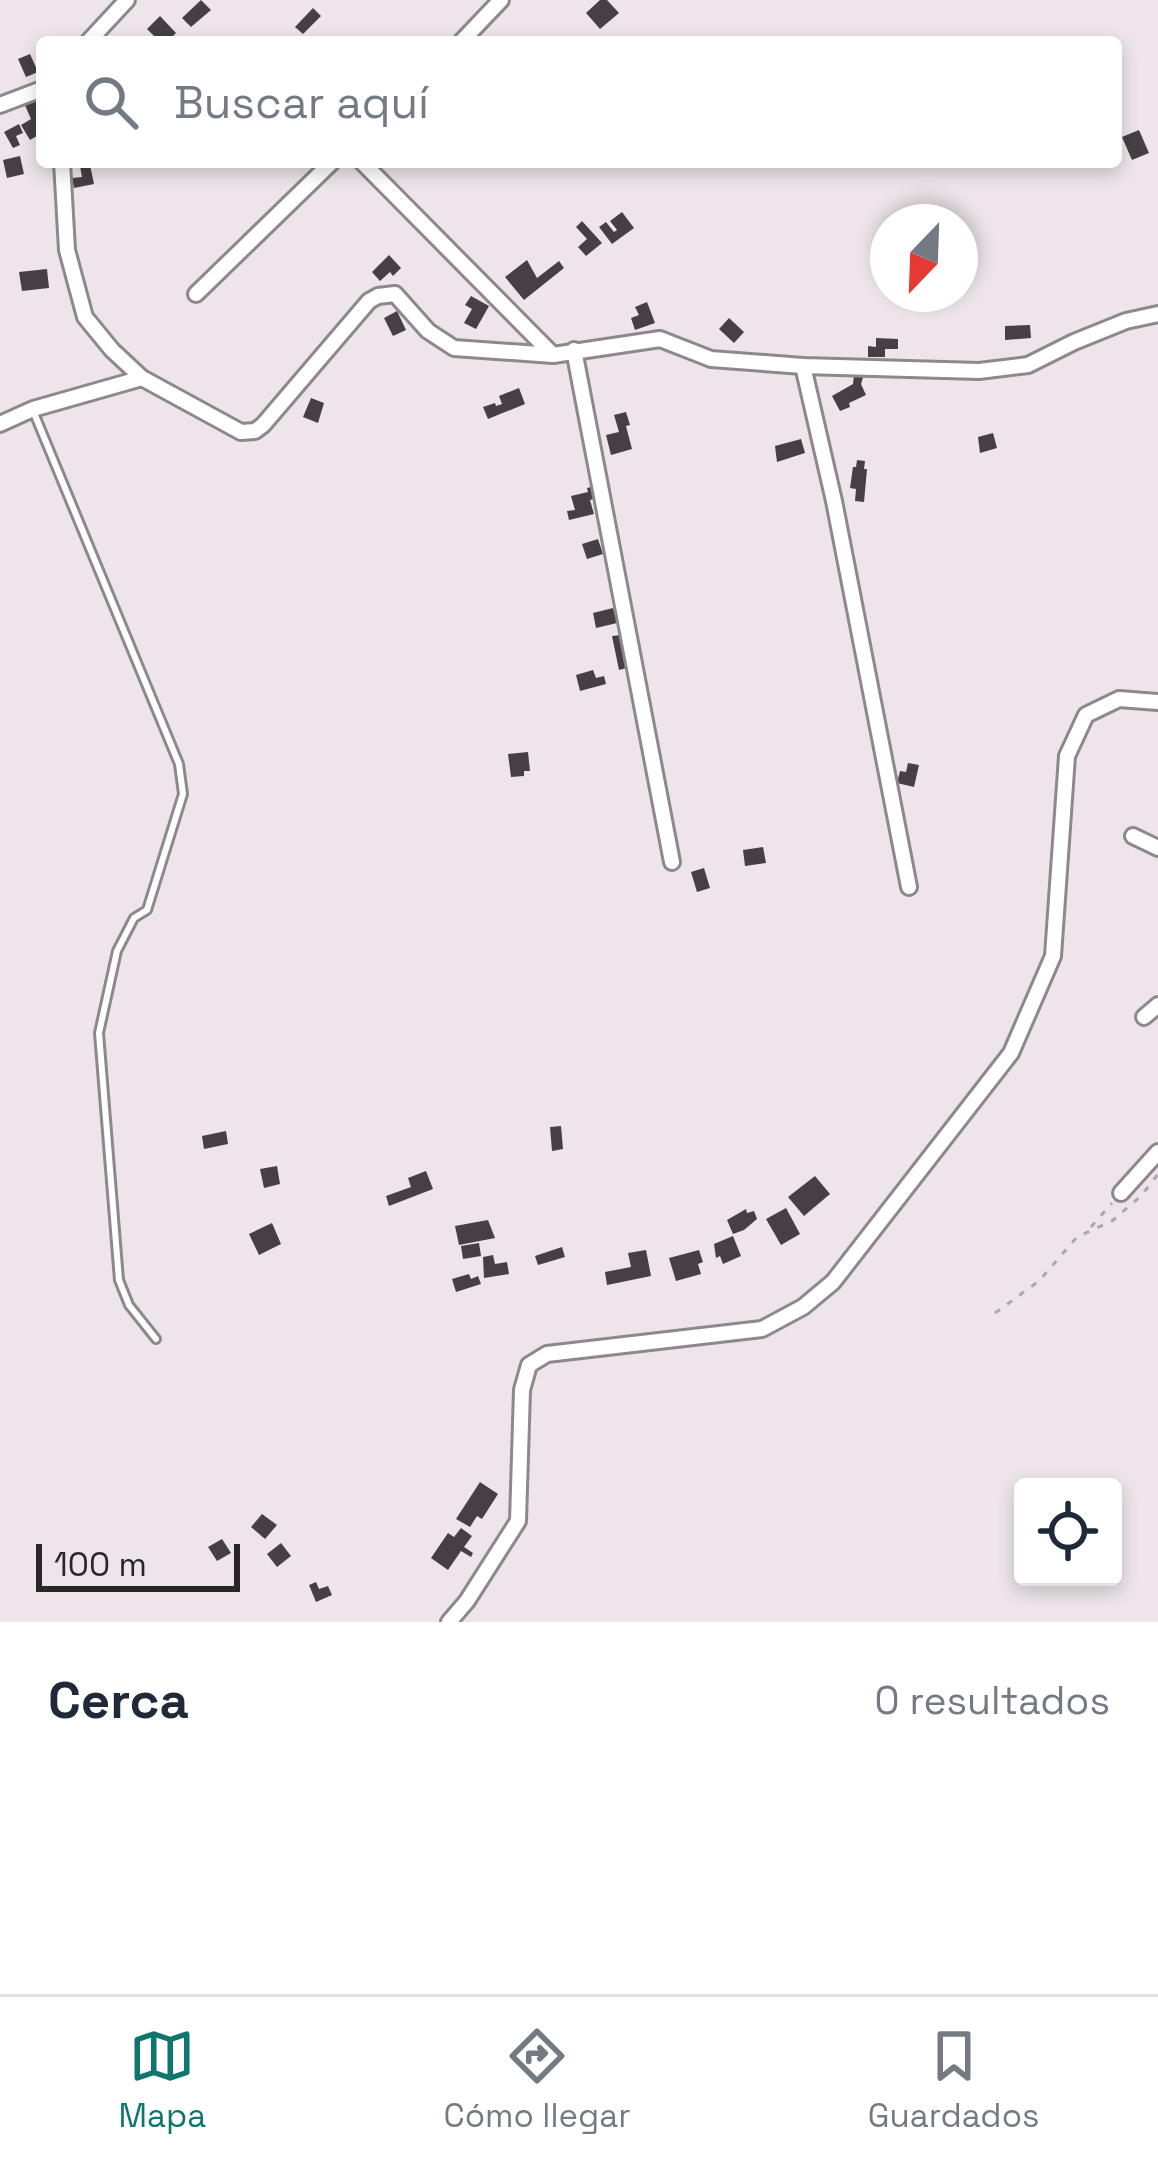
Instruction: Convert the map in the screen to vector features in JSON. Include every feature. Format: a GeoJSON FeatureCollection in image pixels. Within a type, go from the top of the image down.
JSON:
{"type":"FeatureCollection","features":[{"type":"Feature","properties":{"kind":"street"},"geometry":{"type":"LineString","coordinates":[[94,36],[127,0]]}},
{"type":"Feature","properties":{"kind":"street"},"geometry":{"type":"LineString","coordinates":[[467,36],[501,0]]}},
{"type":"Feature","properties":{"kind":"street"},"geometry":{"type":"LineString","coordinates":[[0,105],[36,93]]}},
{"type":"Feature","properties":{"kind":"street"},"geometry":{"type":"LineString","coordinates":[[62,168],[67,250],[85,317],[142,378],[241,431],[263,425],[369,301],[386,294],[402,299],[428,332],[454,348],[553,355],[660,339],[711,359],[979,371],[1028,365],[1075,341],[1158,314]]}},
{"type":"Feature","properties":{"kind":"street"},"geometry":{"type":"LineString","coordinates":[[196,294],[326,168]]}},
{"type":"Feature","properties":{"kind":"street"},"geometry":{"type":"LineString","coordinates":[[368,168],[553,355]]}},
{"type":"Feature","properties":{"kind":"street"},"geometry":{"type":"LineString","coordinates":[[574,350],[672,862]]}},
{"type":"Feature","properties":{"kind":"street"},"geometry":{"type":"LineString","coordinates":[[803,366],[910,887]]}},
{"type":"Feature","properties":{"kind":"street"},"geometry":{"type":"LineString","coordinates":[[0,424],[33,409],[142,378]]}},
{"type":"Feature","properties":{"kind":"street"},"geometry":{"type":"LineString","coordinates":[[449,1622],[518,1520],[522,1390],[529,1365],[547,1354],[762,1329],[802,1307],[833,1282],[1011,1053],[1053,956],[1067,755],[1086,715],[1119,699],[1158,702]]}},
{"type":"Feature","properties":{"kind":"street"},"geometry":{"type":"LineString","coordinates":[[1133,836],[1158,848]]}},
{"type":"Feature","properties":{"kind":"street"},"geometry":{"type":"LineString","coordinates":[[1144,1017],[1158,1005]]}},
{"type":"Feature","properties":{"kind":"street"},"geometry":{"type":"LineString","coordinates":[[1121,1192],[1158,1153]]}},
{"type":"Feature","properties":{"kind":"lane"},"geometry":{"type":"LineString","coordinates":[[33,409],[179,764],[183,794],[147,910],[134,918],[118,951],[99,1033],[119,1280],[129,1305],[156,1339]]}},
{"type":"Feature","properties":{"kind":"path"},"geometry":{"type":"LineString","coordinates":[[995,1313],[1039,1281],[1077,1237],[1112,1220],[1142,1196],[1158,1174]]}},
{"type":"Feature","properties":{"kind":"path"},"geometry":{"type":"LineString","coordinates":[[1087,1232],[1121,1192]]}},
{"type":"Feature","properties":{"kind":"building"},"geometry":{"type":"Polygon","coordinates":[[[201,0],[211,10],[191,27],[182,18],[201,0]]]}},
{"type":"Feature","properties":{"kind":"building"},"geometry":{"type":"Polygon","coordinates":[[[600,0],[607,0],[619,13],[600,29],[586,13],[600,0]]]}},
{"type":"Feature","properties":{"kind":"building"},"geometry":{"type":"Polygon","coordinates":[[[313,8],[321,16],[303,34],[295,27],[313,8]]]}},
{"type":"Feature","properties":{"kind":"building"},"geometry":{"type":"Polygon","coordinates":[[[160,16],[176,33],[154,36],[147,29],[160,16]]]}},
{"type":"Feature","properties":{"kind":"building"},"geometry":{"type":"Polygon","coordinates":[[[30,54],[36,73],[26,77],[18,59],[30,54]]]}},
{"type":"Feature","properties":{"kind":"building"},"geometry":{"type":"Polygon","coordinates":[[[34,98],[36,102],[36,136],[30,140],[21,125],[31,119],[24,103],[34,98]]]}},
{"type":"Feature","properties":{"kind":"building"},"geometry":{"type":"Polygon","coordinates":[[[19,124],[20,145],[13,148],[4,132],[19,124]]]}},
{"type":"Feature","properties":{"kind":"building"},"geometry":{"type":"Polygon","coordinates":[[[1139,130],[1149,153],[1132,160],[1122,137],[1139,130]]]}},
{"type":"Feature","properties":{"kind":"building"},"geometry":{"type":"Polygon","coordinates":[[[20,156],[24,174],[7,178],[3,160],[20,156]]]}},
{"type":"Feature","properties":{"kind":"building"},"geometry":{"type":"Polygon","coordinates":[[[80,168],[91,168],[94,184],[74,188],[72,178],[82,177],[80,168]]]}},
{"type":"Feature","properties":{"kind":"building"},"geometry":{"type":"Polygon","coordinates":[[[622,212],[634,228],[612,244],[599,227],[606,222],[614,232],[610,221],[622,212]]]}},
{"type":"Feature","properties":{"kind":"building"},"geometry":{"type":"Polygon","coordinates":[[[582,221],[602,243],[586,256],[578,247],[587,239],[576,227],[582,221]]]}},
{"type":"Feature","properties":{"kind":"building"},"geometry":{"type":"Polygon","coordinates":[[[389,255],[401,268],[380,281],[372,272],[389,255]]]}},
{"type":"Feature","properties":{"kind":"building"},"geometry":{"type":"Polygon","coordinates":[[[527,260],[537,278],[559,261],[564,268],[524,300],[505,277],[527,260]]]}},
{"type":"Feature","properties":{"kind":"building"},"geometry":{"type":"Polygon","coordinates":[[[47,269],[49,288],[22,291],[19,272],[47,269]]]}},
{"type":"Feature","properties":{"kind":"building"},"geometry":{"type":"Polygon","coordinates":[[[471,296],[489,306],[476,329],[464,323],[472,309],[465,305],[471,296]]]}},
{"type":"Feature","properties":{"kind":"building"},"geometry":{"type":"Polygon","coordinates":[[[647,302],[655,323],[635,330],[631,318],[639,315],[635,307],[647,302]]]}},
{"type":"Feature","properties":{"kind":"building"},"geometry":{"type":"Polygon","coordinates":[[[397,311],[406,330],[393,336],[384,318],[397,311]]]}},
{"type":"Feature","properties":{"kind":"building"},"geometry":{"type":"Polygon","coordinates":[[[729,318],[744,332],[734,343],[719,329],[729,318]]]}},
{"type":"Feature","properties":{"kind":"building"},"geometry":{"type":"Polygon","coordinates":[[[1030,325],[1031,338],[1005,340],[1005,326],[1030,325]]]}},
{"type":"Feature","properties":{"kind":"building"},"geometry":{"type":"Polygon","coordinates":[[[876,338],[898,339],[898,349],[885,349],[885,357],[868,357],[868,346],[876,347],[876,338]]]}},
{"type":"Feature","properties":{"kind":"building"},"geometry":{"type":"Polygon","coordinates":[[[864,374],[861,384],[866,395],[840,411],[832,396],[853,384],[854,375],[864,374]]]}},
{"type":"Feature","properties":{"kind":"building"},"geometry":{"type":"Polygon","coordinates":[[[519,388],[525,404],[488,419],[483,407],[502,404],[499,396],[519,388]]]}},
{"type":"Feature","properties":{"kind":"building"},"geometry":{"type":"Polygon","coordinates":[[[311,398],[324,403],[318,423],[303,417],[311,398]]]}},
{"type":"Feature","properties":{"kind":"building"},"geometry":{"type":"Polygon","coordinates":[[[626,412],[632,449],[611,455],[606,435],[619,432],[614,415],[626,412]]]}},
{"type":"Feature","properties":{"kind":"building"},"geometry":{"type":"Polygon","coordinates":[[[993,433],[997,448],[980,453],[978,437],[993,433]]]}},
{"type":"Feature","properties":{"kind":"building"},"geometry":{"type":"Polygon","coordinates":[[[801,439],[805,453],[777,462],[775,446],[801,439]]]}},
{"type":"Feature","properties":{"kind":"building"},"geometry":{"type":"Polygon","coordinates":[[[857,460],[865,461],[867,469],[864,502],[855,501],[856,489],[850,488],[857,460]]]}},
{"type":"Feature","properties":{"kind":"building"},"geometry":{"type":"Polygon","coordinates":[[[595,486],[598,498],[590,500],[594,514],[569,520],[567,511],[575,510],[571,496],[595,486]]]}},
{"type":"Feature","properties":{"kind":"building"},"geometry":{"type":"Polygon","coordinates":[[[598,539],[603,554],[587,559],[582,544],[598,539]]]}},
{"type":"Feature","properties":{"kind":"building"},"geometry":{"type":"Polygon","coordinates":[[[613,608],[617,623],[596,628],[593,613],[613,608]]]}},
{"type":"Feature","properties":{"kind":"building"},"geometry":{"type":"Polygon","coordinates":[[[621,635],[631,667],[619,670],[612,636],[621,635]]]}},
{"type":"Feature","properties":{"kind":"building"},"geometry":{"type":"Polygon","coordinates":[[[593,670],[596,678],[604,676],[606,684],[580,691],[576,675],[593,670]]]}},
{"type":"Feature","properties":{"kind":"building"},"geometry":{"type":"Polygon","coordinates":[[[528,752],[530,771],[511,777],[508,754],[528,752]]]}},
{"type":"Feature","properties":{"kind":"building"},"geometry":{"type":"Polygon","coordinates":[[[908,763],[919,765],[914,787],[897,783],[908,763]]]}},
{"type":"Feature","properties":{"kind":"building"},"geometry":{"type":"Polygon","coordinates":[[[763,847],[766,863],[745,866],[743,850],[763,847]]]}},
{"type":"Feature","properties":{"kind":"building"},"geometry":{"type":"Polygon","coordinates":[[[704,868],[710,888],[697,892],[691,872],[704,868]]]}},
{"type":"Feature","properties":{"kind":"building"},"geometry":{"type":"Polygon","coordinates":[[[561,1126],[563,1149],[552,1151],[550,1127],[561,1126]]]}},
{"type":"Feature","properties":{"kind":"building"},"geometry":{"type":"Polygon","coordinates":[[[226,1131],[228,1144],[204,1149],[202,1136],[226,1131]]]}},
{"type":"Feature","properties":{"kind":"building"},"geometry":{"type":"Polygon","coordinates":[[[277,1166],[280,1184],[264,1188],[260,1169],[277,1166]]]}},
{"type":"Feature","properties":{"kind":"building"},"geometry":{"type":"Polygon","coordinates":[[[426,1171],[433,1189],[389,1206],[386,1196],[411,1187],[408,1178],[426,1171]]]}},
{"type":"Feature","properties":{"kind":"building"},"geometry":{"type":"Polygon","coordinates":[[[815,1176],[830,1194],[804,1216],[788,1197],[815,1176]]]}},
{"type":"Feature","properties":{"kind":"building"},"geometry":{"type":"Polygon","coordinates":[[[786,1208],[800,1234],[781,1245],[766,1219],[786,1208]]]}},
{"type":"Feature","properties":{"kind":"building"},"geometry":{"type":"Polygon","coordinates":[[[746,1209],[747,1213],[754,1211],[757,1219],[733,1234],[727,1220],[746,1209]]]}},
{"type":"Feature","properties":{"kind":"building"},"geometry":{"type":"Polygon","coordinates":[[[488,1220],[495,1238],[459,1245],[455,1226],[488,1220]]]}},
{"type":"Feature","properties":{"kind":"building"},"geometry":{"type":"Polygon","coordinates":[[[272,1223],[281,1244],[259,1255],[249,1234],[272,1223]]]}},
{"type":"Feature","properties":{"kind":"building"},"geometry":{"type":"Polygon","coordinates":[[[733,1236],[741,1256],[723,1264],[720,1256],[716,1258],[714,1244],[733,1236]]]}},
{"type":"Feature","properties":{"kind":"building"},"geometry":{"type":"Polygon","coordinates":[[[479,1243],[481,1256],[463,1259],[461,1246],[479,1243]]]}},
{"type":"Feature","properties":{"kind":"building"},"geometry":{"type":"Polygon","coordinates":[[[562,1247],[565,1257],[538,1265],[535,1256],[562,1247]]]}},
{"type":"Feature","properties":{"kind":"building"},"geometry":{"type":"Polygon","coordinates":[[[646,1250],[651,1276],[607,1285],[605,1272],[631,1267],[628,1253],[646,1250]]]}},
{"type":"Feature","properties":{"kind":"building"},"geometry":{"type":"Polygon","coordinates":[[[699,1250],[701,1274],[676,1281],[669,1258],[699,1250]]]}},
{"type":"Feature","properties":{"kind":"building"},"geometry":{"type":"Polygon","coordinates":[[[493,1255],[495,1264],[507,1262],[509,1274],[484,1278],[483,1257],[493,1255]]]}},
{"type":"Feature","properties":{"kind":"building"},"geometry":{"type":"Polygon","coordinates":[[[469,1274],[471,1279],[478,1276],[481,1284],[456,1292],[452,1279],[469,1274]]]}},
{"type":"Feature","properties":{"kind":"building"},"geometry":{"type":"Polygon","coordinates":[[[480,1482],[498,1494],[482,1519],[477,1516],[470,1527],[456,1519],[480,1482]]]}},
{"type":"Feature","properties":{"kind":"building"},"geometry":{"type":"Polygon","coordinates":[[[262,1514],[277,1525],[265,1539],[251,1527],[262,1514]]]}},
{"type":"Feature","properties":{"kind":"building"},"geometry":{"type":"Polygon","coordinates":[[[461,1528],[472,1536],[464,1547],[473,1553],[471,1557],[461,1551],[448,1570],[431,1558],[448,1533],[454,1537],[461,1528]]]}},
{"type":"Feature","properties":{"kind":"building"},"geometry":{"type":"Polygon","coordinates":[[[222,1539],[231,1553],[217,1561],[208,1547],[222,1539]]]}},
{"type":"Feature","properties":{"kind":"building"},"geometry":{"type":"Polygon","coordinates":[[[281,1543],[291,1556],[277,1567],[267,1554],[281,1543]]]}},
{"type":"Feature","properties":{"kind":"building"},"geometry":{"type":"Polygon","coordinates":[[[316,1582],[319,1589],[328,1586],[332,1595],[316,1602],[309,1585],[316,1582]]]}}]}
